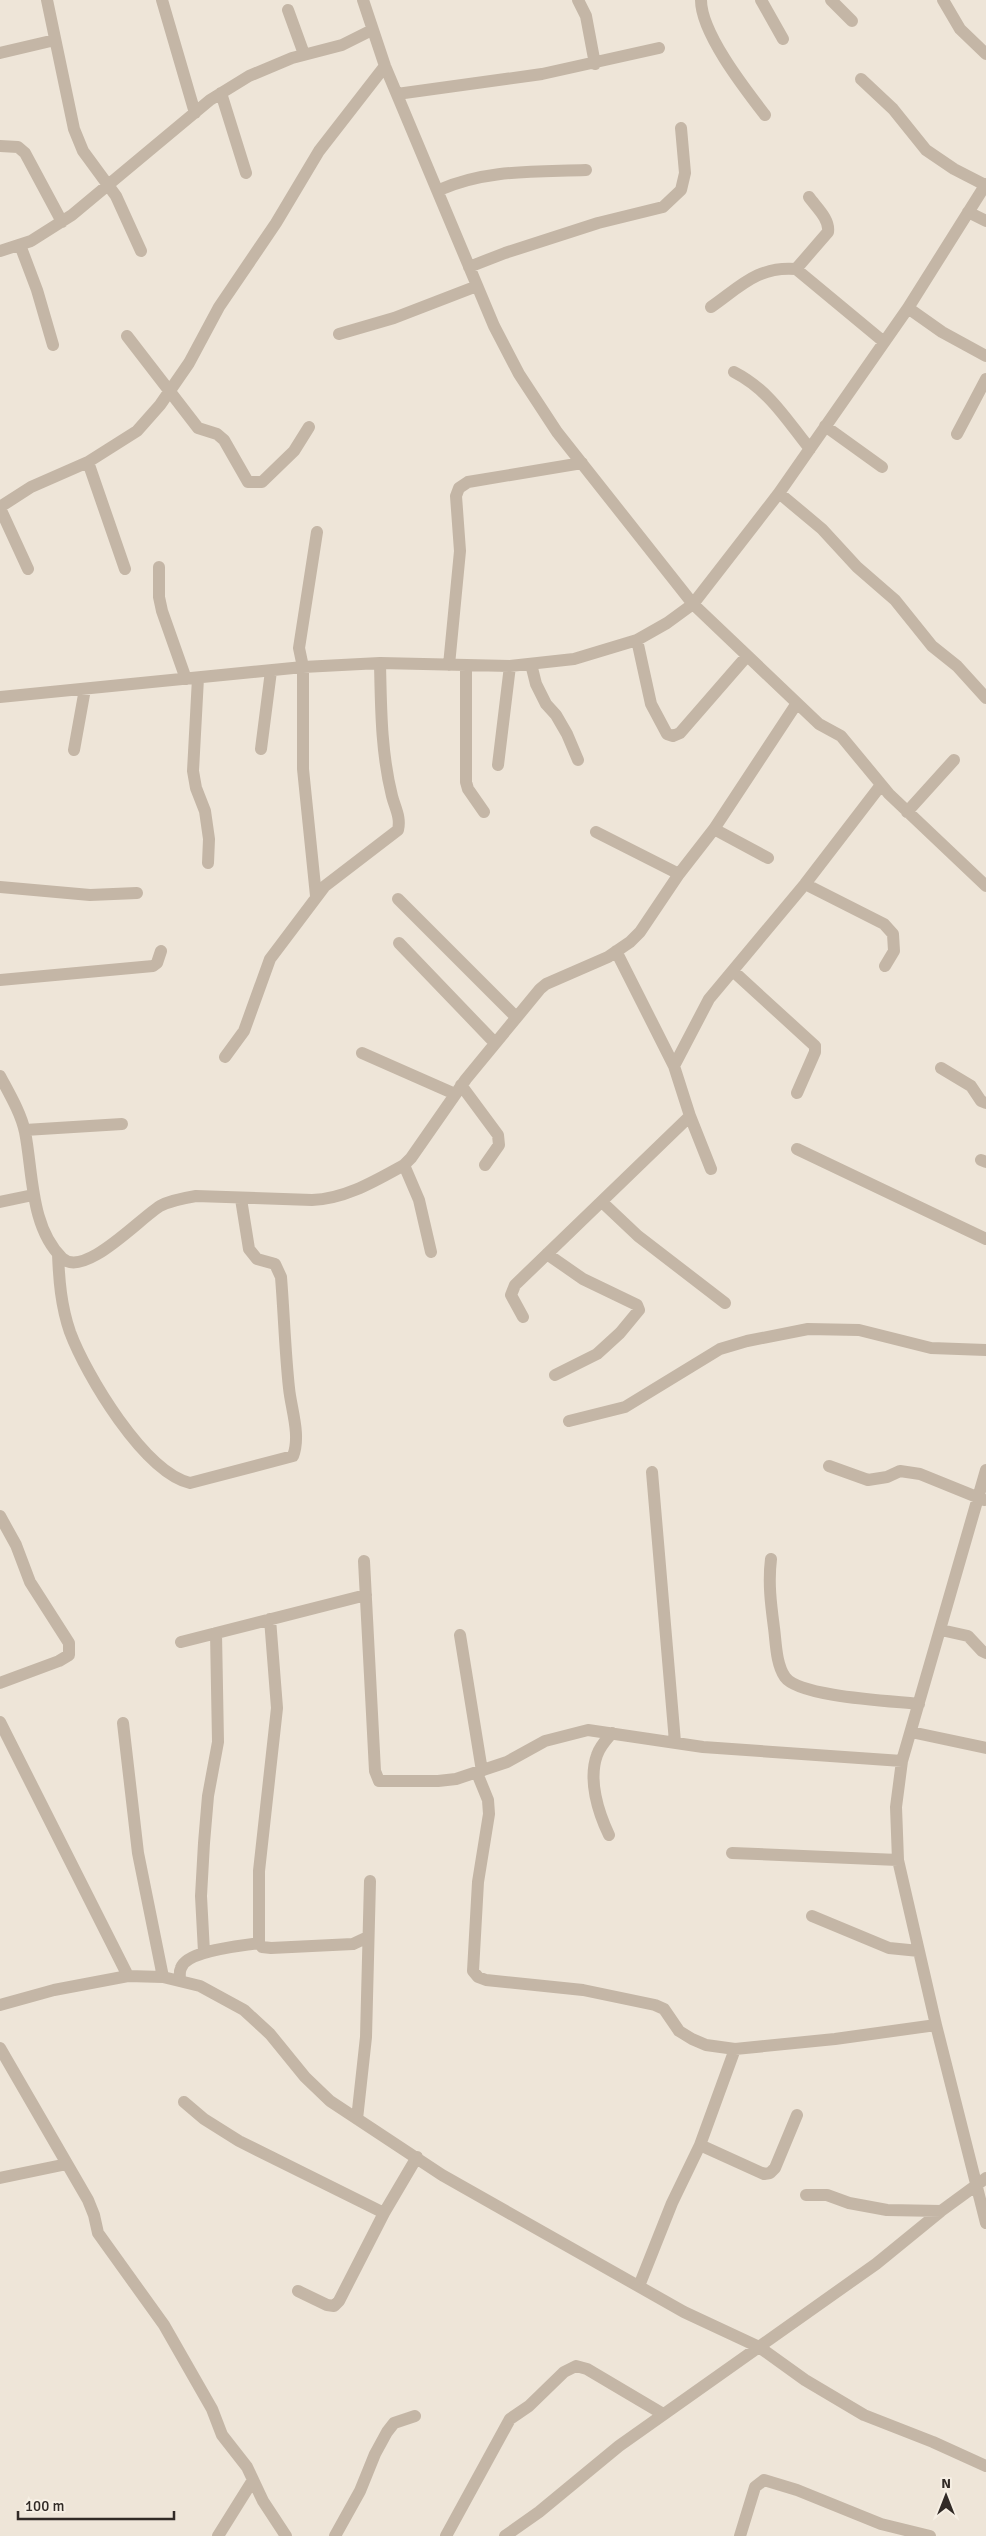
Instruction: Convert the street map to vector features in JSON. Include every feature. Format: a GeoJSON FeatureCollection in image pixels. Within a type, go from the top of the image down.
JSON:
{"type":"FeatureCollection","features":[{"type":"Feature","properties":{"kind":"street"},"geometry":{"type":"LineString","coordinates":[[47,0],[74,129],[83,151],[116,196],[141,251]]}},
{"type":"Feature","properties":{"kind":"street"},"geometry":{"type":"LineString","coordinates":[[162,0],[195,113]]}},
{"type":"Feature","properties":{"kind":"street"},"geometry":{"type":"LineString","coordinates":[[363,0],[385,66],[439,190],[494,326],[519,374],[557,432],[693,604],[819,724],[841,736],[881,785],[907,812],[986,886]]}},
{"type":"Feature","properties":{"kind":"street"},"geometry":{"type":"LineString","coordinates":[[578,0],[586,16],[594,64]]}},
{"type":"Feature","properties":{"kind":"street"},"geometry":{"type":"LineString","coordinates":[[702,0],[702,12],[734,76],[765,115]]}},
{"type":"Feature","properties":{"kind":"street"},"geometry":{"type":"LineString","coordinates":[[761,0],[783,39]]}},
{"type":"Feature","properties":{"kind":"street"},"geometry":{"type":"LineString","coordinates":[[831,0],[852,21]]}},
{"type":"Feature","properties":{"kind":"street"},"geometry":{"type":"LineString","coordinates":[[943,0],[960,29],[986,54]]}},
{"type":"Feature","properties":{"kind":"street"},"geometry":{"type":"LineString","coordinates":[[288,10],[304,54]]}},
{"type":"Feature","properties":{"kind":"street"},"geometry":{"type":"LineString","coordinates":[[0,250],[20,245],[62,222],[221,93],[270,66],[304,54],[330,49],[372,30]]}},
{"type":"Feature","properties":{"kind":"street"},"geometry":{"type":"LineString","coordinates":[[0,53],[55,40]]}},
{"type":"Feature","properties":{"kind":"street"},"geometry":{"type":"LineString","coordinates":[[397,94],[437,90],[594,64],[659,48]]}},
{"type":"Feature","properties":{"kind":"street"},"geometry":{"type":"LineString","coordinates":[[28,570],[0,507],[30,487],[88,462],[137,431],[160,405],[169,389],[189,363],[216,313],[276,223],[314,158],[331,133],[385,66]]}},
{"type":"Feature","properties":{"kind":"street"},"geometry":{"type":"LineString","coordinates":[[0,697],[303,668],[380,664],[510,666],[531,664],[574,659],[637,640],[667,623],[693,604],[779,493],[908,308],[986,184],[954,169],[926,150],[894,109],[861,80]]}},
{"type":"Feature","properties":{"kind":"street"},"geometry":{"type":"LineString","coordinates":[[221,93],[246,173]]}},
{"type":"Feature","properties":{"kind":"street"},"geometry":{"type":"LineString","coordinates":[[469,267],[505,253],[588,226],[663,207],[681,190],[685,173],[681,128]]}},
{"type":"Feature","properties":{"kind":"street"},"geometry":{"type":"LineString","coordinates":[[0,146],[18,147],[25,153],[62,222]]}},
{"type":"Feature","properties":{"kind":"street"},"geometry":{"type":"LineString","coordinates":[[439,190],[461,180],[484,174],[586,170]]}},
{"type":"Feature","properties":{"kind":"street"},"geometry":{"type":"LineString","coordinates":[[796,269],[828,232],[827,220],[809,198]]}},
{"type":"Feature","properties":{"kind":"street"},"geometry":{"type":"LineString","coordinates":[[968,212],[986,221]]}},
{"type":"Feature","properties":{"kind":"street"},"geometry":{"type":"LineString","coordinates":[[20,245],[53,345]]}},
{"type":"Feature","properties":{"kind":"street"},"geometry":{"type":"LineString","coordinates":[[711,307],[762,271],[783,268],[796,269],[884,342]]}},
{"type":"Feature","properties":{"kind":"street"},"geometry":{"type":"LineString","coordinates":[[339,334],[394,318],[478,286]]}},
{"type":"Feature","properties":{"kind":"street"},"geometry":{"type":"LineString","coordinates":[[908,308],[942,332],[986,356]]}},
{"type":"Feature","properties":{"kind":"street"},"geometry":{"type":"LineString","coordinates":[[127,336],[198,428],[217,434],[224,440],[248,482],[262,482],[294,451],[309,427]]}},
{"type":"Feature","properties":{"kind":"street"},"geometry":{"type":"LineString","coordinates":[[734,372],[754,382],[768,395],[810,448]]}},
{"type":"Feature","properties":{"kind":"street"},"geometry":{"type":"LineString","coordinates":[[956,434],[986,380]]}},
{"type":"Feature","properties":{"kind":"street"},"geometry":{"type":"LineString","coordinates":[[825,426],[882,467]]}},
{"type":"Feature","properties":{"kind":"street"},"geometry":{"type":"LineString","coordinates":[[88,462],[125,569]]}},
{"type":"Feature","properties":{"kind":"street"},"geometry":{"type":"LineString","coordinates":[[450,665],[460,551],[456,496],[459,488],[468,482],[582,463]]}},
{"type":"Feature","properties":{"kind":"street"},"geometry":{"type":"LineString","coordinates":[[779,493],[822,529],[857,567],[895,600],[932,646],[982,686],[986,698]]}},
{"type":"Feature","properties":{"kind":"street"},"geometry":{"type":"LineString","coordinates":[[316,896],[303,769],[303,668],[299,648],[317,532]]}},
{"type":"Feature","properties":{"kind":"street"},"geometry":{"type":"LineString","coordinates":[[158,567],[159,597],[162,611],[192,678],[193,771],[196,788],[205,811],[209,839],[208,863]]}},
{"type":"Feature","properties":{"kind":"street"},"geometry":{"type":"LineString","coordinates":[[637,640],[651,704],[667,734],[673,736],[680,733],[747,656]]}},
{"type":"Feature","properties":{"kind":"street"},"geometry":{"type":"LineString","coordinates":[[225,1057],[244,1031],[270,958],[316,896],[325,886],[398,830],[399,817],[392,798],[384,757],[380,664]]}},
{"type":"Feature","properties":{"kind":"street"},"geometry":{"type":"LineString","coordinates":[[531,664],[536,684],[546,704],[556,715],[567,734],[578,760]]}},
{"type":"Feature","properties":{"kind":"street"},"geometry":{"type":"LineString","coordinates":[[466,666],[466,782],[468,789],[484,812]]}},
{"type":"Feature","properties":{"kind":"street"},"geometry":{"type":"LineString","coordinates":[[498,765],[510,666]]}},
{"type":"Feature","properties":{"kind":"street"},"geometry":{"type":"LineString","coordinates":[[261,749],[271,671]]}},
{"type":"Feature","properties":{"kind":"street"},"geometry":{"type":"LineString","coordinates":[[74,750],[85,689]]}},
{"type":"Feature","properties":{"kind":"street"},"geometry":{"type":"LineString","coordinates":[[0,1076],[25,1130],[33,1196],[48,1236],[58,1254],[69,1263],[86,1262],[161,1206],[178,1199],[196,1196],[241,1199],[328,1200],[351,1192],[404,1165],[419,1149],[458,1089],[516,1017],[546,984],[616,951],[640,932],[679,874],[714,829],[797,703]]}},
{"type":"Feature","properties":{"kind":"street"},"geometry":{"type":"LineString","coordinates":[[907,812],[954,760]]}},
{"type":"Feature","properties":{"kind":"street"},"geometry":{"type":"LineString","coordinates":[[674,1066],[704,1005],[805,884],[881,785]]}},
{"type":"Feature","properties":{"kind":"street"},"geometry":{"type":"LineString","coordinates":[[714,829],[768,858]]}},
{"type":"Feature","properties":{"kind":"street"},"geometry":{"type":"LineString","coordinates":[[596,832],[679,874]]}},
{"type":"Feature","properties":{"kind":"street"},"geometry":{"type":"LineString","coordinates":[[805,884],[884,924],[893,934],[894,951],[885,966]]}},
{"type":"Feature","properties":{"kind":"street"},"geometry":{"type":"LineString","coordinates":[[0,887],[90,895],[137,892]]}},
{"type":"Feature","properties":{"kind":"street"},"geometry":{"type":"LineString","coordinates":[[398,899],[516,1017]]}},
{"type":"Feature","properties":{"kind":"street"},"geometry":{"type":"LineString","coordinates":[[398,943],[495,1043]]}},
{"type":"Feature","properties":{"kind":"street"},"geometry":{"type":"LineString","coordinates":[[0,980],[153,966],[157,963],[161,951]]}},
{"type":"Feature","properties":{"kind":"street"},"geometry":{"type":"LineString","coordinates":[[616,951],[674,1066],[690,1116],[711,1169]]}},
{"type":"Feature","properties":{"kind":"street"},"geometry":{"type":"LineString","coordinates":[[733,971],[814,1046],[815,1052],[797,1093]]}},
{"type":"Feature","properties":{"kind":"street"},"geometry":{"type":"LineString","coordinates":[[362,1053],[458,1089],[498,1135],[499,1145],[485,1165]]}},
{"type":"Feature","properties":{"kind":"street"},"geometry":{"type":"LineString","coordinates":[[941,1068],[971,1086],[981,1101],[986,1103]]}},
{"type":"Feature","properties":{"kind":"street"},"geometry":{"type":"LineString","coordinates":[[523,1317],[513,1300],[512,1290],[690,1116]]}},
{"type":"Feature","properties":{"kind":"street"},"geometry":{"type":"LineString","coordinates":[[25,1130],[122,1124]]}},
{"type":"Feature","properties":{"kind":"street"},"geometry":{"type":"LineString","coordinates":[[798,1150],[986,1239]]}},
{"type":"Feature","properties":{"kind":"street"},"geometry":{"type":"LineString","coordinates":[[404,1165],[419,1200],[431,1252]]}},
{"type":"Feature","properties":{"kind":"street"},"geometry":{"type":"LineString","coordinates":[[0,1202],[33,1196]]}},
{"type":"Feature","properties":{"kind":"street"},"geometry":{"type":"LineString","coordinates":[[58,1254],[60,1291],[70,1332],[96,1387],[145,1452],[161,1467],[190,1483],[293,1456],[296,1448],[296,1434],[289,1389],[281,1277],[275,1264],[254,1256],[249,1249],[241,1199]]}},
{"type":"Feature","properties":{"kind":"street"},"geometry":{"type":"LineString","coordinates":[[602,1202],[638,1236],[725,1303]]}},
{"type":"Feature","properties":{"kind":"street"},"geometry":{"type":"LineString","coordinates":[[547,1254],[583,1279],[637,1305],[639,1310],[620,1333],[598,1354],[555,1375]]}},
{"type":"Feature","properties":{"kind":"street"},"geometry":{"type":"LineString","coordinates":[[569,1421],[625,1407],[720,1349],[740,1342],[808,1329],[859,1330],[931,1348],[986,1350]]}},
{"type":"Feature","properties":{"kind":"street"},"geometry":{"type":"LineString","coordinates":[[829,1466],[868,1480],[887,1477],[900,1471],[920,1474],[982,1500]]}},
{"type":"Feature","properties":{"kind":"street"},"geometry":{"type":"LineString","coordinates":[[986,1470],[982,1500],[902,1761],[896,1807],[898,1860],[936,2025],[982,2182],[986,2223]]}},
{"type":"Feature","properties":{"kind":"street"},"geometry":{"type":"LineString","coordinates":[[652,1472],[675,1742]]}},
{"type":"Feature","properties":{"kind":"street"},"geometry":{"type":"LineString","coordinates":[[0,1516],[38,1595],[69,1643],[69,1655],[59,1661],[0,1683]]}},
{"type":"Feature","properties":{"kind":"street"},"geometry":{"type":"LineString","coordinates":[[771,1559],[770,1596],[779,1663],[787,1679],[800,1687],[825,1693],[919,1704]]}},
{"type":"Feature","properties":{"kind":"street"},"geometry":{"type":"LineString","coordinates":[[364,1561],[377,1780],[386,1783],[438,1781],[480,1772],[507,1762],[545,1741],[588,1730],[703,1747],[902,1761]]}},
{"type":"Feature","properties":{"kind":"street"},"geometry":{"type":"LineString","coordinates":[[181,1642],[366,1595]]}},
{"type":"Feature","properties":{"kind":"street"},"geometry":{"type":"LineString","coordinates":[[270,1619],[277,1708],[259,1872],[259,1943],[262,1947],[271,1948],[353,1944],[368,1936]]}},
{"type":"Feature","properties":{"kind":"street"},"geometry":{"type":"LineString","coordinates":[[941,1630],[968,1636],[986,1653]]}},
{"type":"Feature","properties":{"kind":"street"},"geometry":{"type":"LineString","coordinates":[[204,1952],[201,1896],[204,1843],[208,1796],[218,1742],[216,1633]]}},
{"type":"Feature","properties":{"kind":"street"},"geometry":{"type":"LineString","coordinates":[[460,1635],[480,1772],[488,1800],[489,1814],[478,1882],[474,1971],[478,1977],[486,1980],[583,1990],[655,2005],[664,2008],[679,2031],[692,2039],[706,2045],[735,2049],[835,2039],[936,2025]]}},
{"type":"Feature","properties":{"kind":"street"},"geometry":{"type":"LineString","coordinates":[[0,1722],[128,1976]]}},
{"type":"Feature","properties":{"kind":"street"},"geometry":{"type":"LineString","coordinates":[[123,1723],[138,1853],[163,1977]]}},
{"type":"Feature","properties":{"kind":"street"},"geometry":{"type":"LineString","coordinates":[[911,1732],[986,1748]]}},
{"type":"Feature","properties":{"kind":"street"},"geometry":{"type":"LineString","coordinates":[[609,1835],[599,1813],[595,1782],[596,1757],[612,1733]]}},
{"type":"Feature","properties":{"kind":"street"},"geometry":{"type":"LineString","coordinates":[[732,1853],[898,1860]]}},
{"type":"Feature","properties":{"kind":"street"},"geometry":{"type":"LineString","coordinates":[[357,2119],[366,2037],[370,1881]]}},
{"type":"Feature","properties":{"kind":"street"},"geometry":{"type":"LineString","coordinates":[[812,1916],[889,1948],[919,1950]]}},
{"type":"Feature","properties":{"kind":"street"},"geometry":{"type":"LineString","coordinates":[[180,1980],[181,1968],[186,1960],[204,1952],[259,1943]]}},
{"type":"Feature","properties":{"kind":"street"},"geometry":{"type":"LineString","coordinates":[[353,1944],[367,1952]]}},
{"type":"Feature","properties":{"kind":"street"},"geometry":{"type":"LineString","coordinates":[[0,2005],[54,1990],[128,1976],[163,1977],[200,1986],[244,2010],[270,2034],[306,2077],[330,2101],[442,2175],[693,2316],[759,2347],[805,2380],[864,2415],[933,2442],[986,2466]]}},
{"type":"Feature","properties":{"kind":"street"},"geometry":{"type":"LineString","coordinates":[[0,2048],[92,2209],[98,2233],[164,2325],[212,2409],[222,2435],[241,2458],[263,2502],[286,2536]]}},
{"type":"Feature","properties":{"kind":"street"},"geometry":{"type":"LineString","coordinates":[[639,2286],[672,2203],[700,2145],[735,2049]]}},
{"type":"Feature","properties":{"kind":"street"},"geometry":{"type":"LineString","coordinates":[[184,2102],[204,2120],[240,2141],[384,2213]]}},
{"type":"Feature","properties":{"kind":"street"},"geometry":{"type":"LineString","coordinates":[[700,2145],[764,2174],[770,2173],[775,2168],[797,2115]]}},
{"type":"Feature","properties":{"kind":"street"},"geometry":{"type":"LineString","coordinates":[[52,2166],[59,2149]]}},
{"type":"Feature","properties":{"kind":"street"},"geometry":{"type":"LineString","coordinates":[[298,2291],[327,2305],[334,2306],[339,2301],[384,2213],[417,2157]]}},
{"type":"Feature","properties":{"kind":"street"},"geometry":{"type":"LineString","coordinates":[[0,2178],[68,2164]]}},
{"type":"Feature","properties":{"kind":"street"},"geometry":{"type":"LineString","coordinates":[[505,2536],[663,2414],[876,2264],[941,2211],[982,2182]]}},
{"type":"Feature","properties":{"kind":"street"},"geometry":{"type":"LineString","coordinates":[[806,2195],[827,2195],[849,2203],[887,2210],[941,2211]]}},
{"type":"Feature","properties":{"kind":"street"},"geometry":{"type":"LineString","coordinates":[[446,2536],[510,2420],[529,2406],[564,2372],[576,2366],[587,2369],[663,2414]]}},
{"type":"Feature","properties":{"kind":"street"},"geometry":{"type":"LineString","coordinates":[[335,2536],[360,2491],[375,2454],[387,2432],[394,2423],[415,2416]]}},
{"type":"Feature","properties":{"kind":"street"},"geometry":{"type":"LineString","coordinates":[[218,2536],[253,2480]]}},
{"type":"Feature","properties":{"kind":"street"},"geometry":{"type":"LineString","coordinates":[[740,2536],[755,2488],[764,2480],[797,2490],[880,2530],[930,2536]]}}]}
